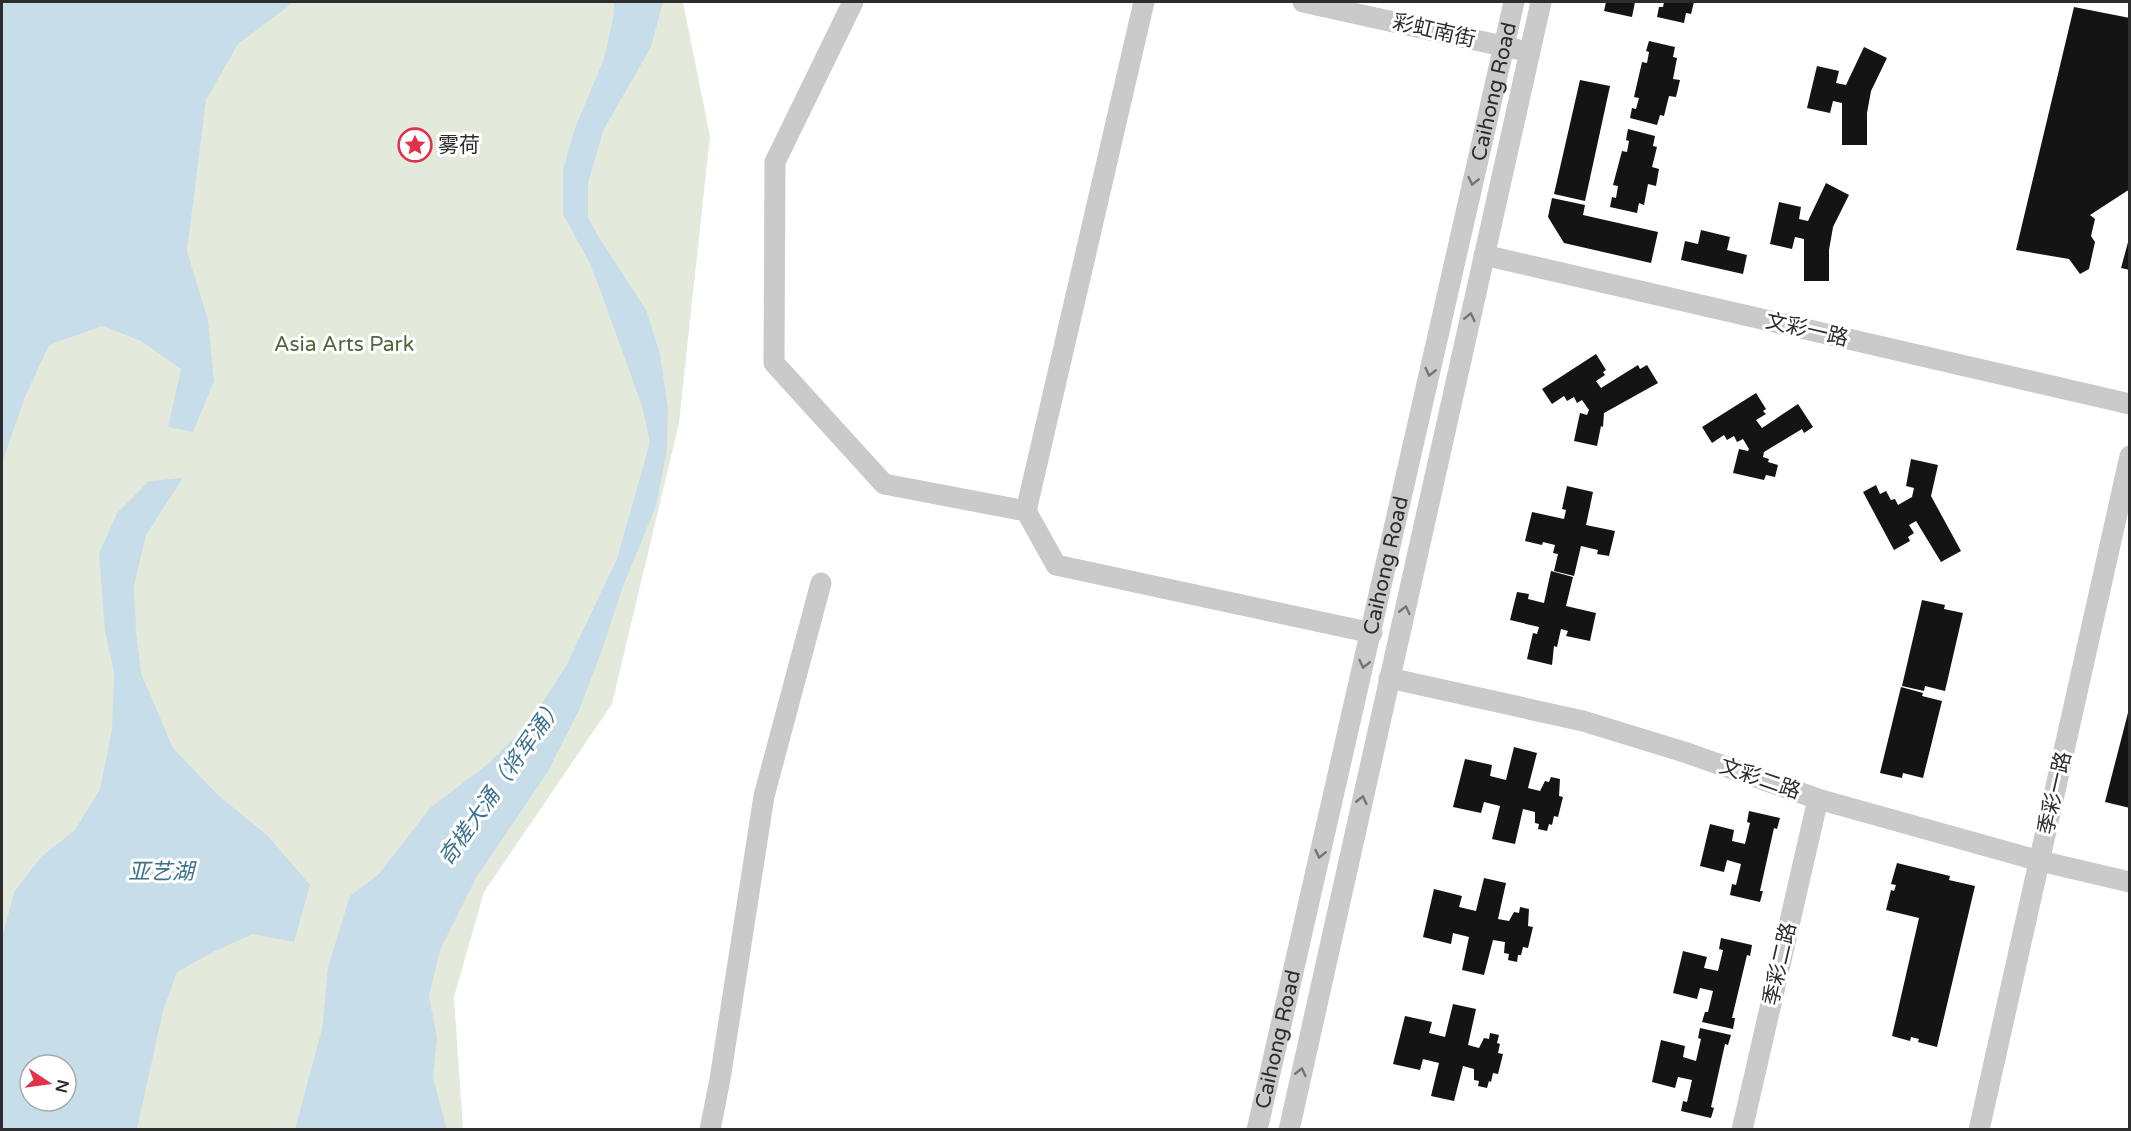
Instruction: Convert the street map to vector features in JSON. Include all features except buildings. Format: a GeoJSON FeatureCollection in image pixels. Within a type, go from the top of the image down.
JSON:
{"type":"FeatureCollection","features":[{"type":"Feature","properties":{"kind":"street"},"geometry":{"type":"LineString","coordinates":[[853,2],[775,162],[774,363],[884,484],[1026,510]]}},
{"type":"Feature","properties":{"kind":"street"},"geometry":{"type":"LineString","coordinates":[[1144,2],[1026,510],[1056,565],[1372,633]]}},
{"type":"Feature","properties":{"kind":"street","name":"彩虹南街"},"geometry":{"type":"LineString","coordinates":[[1303,2],[1530,52]]}},
{"type":"Feature","properties":{"kind":"street","name":"Caihong Road"},"geometry":{"type":"LineString","coordinates":[[1257,1130],[1514,2]]}},
{"type":"Feature","properties":{"kind":"street","name":"Caihong Road"},"geometry":{"type":"LineString","coordinates":[[1288,1130],[1541,2]]}},
{"type":"Feature","properties":{"kind":"street","name":"文彩一路"},"geometry":{"type":"LineString","coordinates":[[1484,255],[2130,404]]}},
{"type":"Feature","properties":{"kind":"street","name":"季彩一路"},"geometry":{"type":"LineString","coordinates":[[1979,1130],[2130,456]]}},
{"type":"Feature","properties":{"kind":"street"},"geometry":{"type":"LineString","coordinates":[[710,1130],[764,796],[820,583]]}},
{"type":"Feature","properties":{"kind":"street","name":"文彩二路"},"geometry":{"type":"LineString","coordinates":[[1389,678],[1582,721],[1684,752],[1818,799],[2040,861],[2130,882]]}},
{"type":"Feature","properties":{"kind":"street","name":"季彩二路"},"geometry":{"type":"LineString","coordinates":[[1742,1130],[1818,799]]}},
{"type":"Feature","properties":{"kind":"green space","name":"Asia Arts Park"},"geometry":{"type":"Polygon","coordinates":[[[2,2],[683,2],[710,136],[679,423],[612,704],[484,892],[454,997],[463,1129],[2,1130],[2,2]]]}},
{"type":"Feature","properties":{"kind":"water"},"geometry":{"type":"Polygon","coordinates":[[[2,2],[294,2],[238,44],[206,100],[187,251],[208,320],[214,381],[193,432],[168,427],[181,369],[141,341],[102,326],[49,345],[25,397],[2,463],[2,2]]]}},
{"type":"Feature","properties":{"kind":"water","name":"奇槎大涌（将军涌）"},"geometry":{"type":"Polygon","coordinates":[[[614,2],[663,2],[651,47],[604,129],[588,183],[588,217],[646,310],[660,354],[668,409],[667,449],[656,506],[622,589],[579,710],[547,773],[476,878],[440,950],[429,996],[437,1037],[433,1078],[447,1129],[295,1129],[322,1029],[328,967],[350,896],[379,874],[430,808],[489,763],[530,722],[566,666],[617,559],[650,442],[642,406],[599,287],[589,262],[563,214],[563,170],[575,128],[604,59],[614,13],[614,2]]]}},
{"type":"Feature","properties":{"kind":"water","name":"亚艺湖"},"geometry":{"type":"Polygon","coordinates":[[[183,478],[146,535],[134,586],[141,673],[173,748],[218,795],[268,836],[310,885],[294,942],[253,934],[177,972],[163,1011],[137,1129],[2,1129],[2,938],[14,892],[42,856],[75,830],[100,789],[112,729],[114,672],[105,632],[99,554],[117,513],[149,481],[183,478]]]}},
{"type":"Feature","properties":{"kind":"place","name":"雾荷"},"geometry":{"type":"Point","coordinates":[415,145]}}]}
